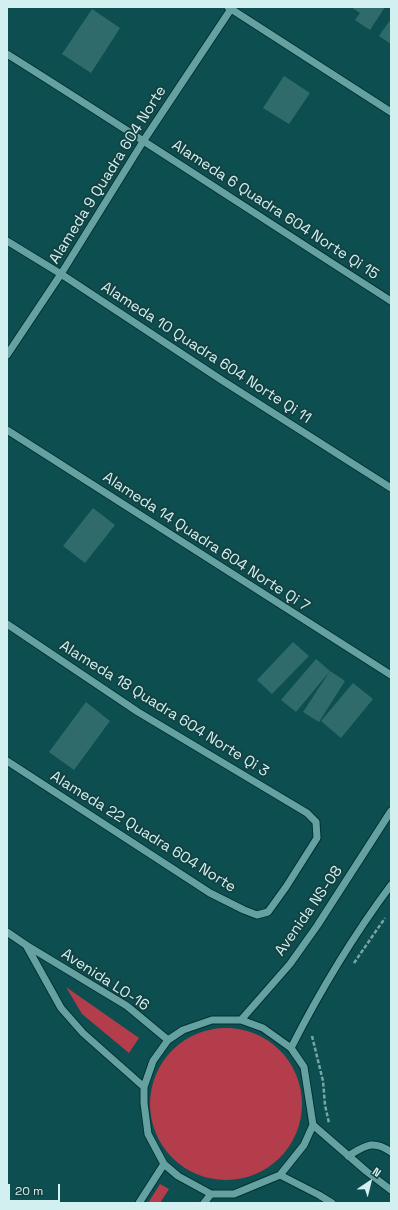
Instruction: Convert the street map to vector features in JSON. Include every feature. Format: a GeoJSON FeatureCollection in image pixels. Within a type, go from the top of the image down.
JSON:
{"type":"FeatureCollection","features":[{"type":"Feature","properties":{"kind":"street"},"geometry":{"type":"LineString","coordinates":[[229,8],[391,112]]}},
{"type":"Feature","properties":{"kind":"street","name":"Alameda 9 Quadra 604 Norte"},"geometry":{"type":"LineString","coordinates":[[7,356],[229,8]]}},
{"type":"Feature","properties":{"kind":"street","name":"Alameda 6 Quadra 604 Norte Qi 15"},"geometry":{"type":"LineString","coordinates":[[7,54],[144,140],[391,301]]}},
{"type":"Feature","properties":{"kind":"street","name":"Alameda 10 Quadra 604 Norte Qi 11"},"geometry":{"type":"LineString","coordinates":[[7,240],[223,382],[391,488]]}},
{"type":"Feature","properties":{"kind":"street","name":"Alameda 14 Quadra 604 Norte Qi 7"},"geometry":{"type":"LineString","coordinates":[[7,430],[391,676]]}},
{"type":"Feature","properties":{"kind":"street","name":"Alameda 18 Quadra 604 Norte Qi 3"},"geometry":{"type":"LineString","coordinates":[[7,624],[138,712],[307,814],[316,822],[317,838],[286,887],[268,912]]}},
{"type":"Feature","properties":{"kind":"street","name":"Alameda 22 Quadra 604 Norte"},"geometry":{"type":"LineString","coordinates":[[7,762],[210,893],[257,915],[268,912]]}},
{"type":"Feature","properties":{"kind":"street","name":"Avenida NS-08"},"geometry":{"type":"LineString","coordinates":[[241,1020],[290,964],[317,926],[391,811]]}},
{"type":"Feature","properties":{"kind":"street"},"geometry":{"type":"LineString","coordinates":[[291,1048],[312,1007],[373,909],[391,885]]}},
{"type":"Feature","properties":{"kind":"street","name":"Avenida LO-16"},"geometry":{"type":"LineString","coordinates":[[7,932],[127,1006],[168,1040]]}},
{"type":"Feature","properties":{"kind":"street","name":"Avenida LO-16"},"geometry":{"type":"LineString","coordinates":[[26,945],[61,1008],[83,1032],[144,1087]]}},
{"type":"Feature","properties":{"kind":"street"},"geometry":{"type":"LineString","coordinates":[[212,1020],[241,1020],[263,1028],[291,1048],[304,1067],[313,1125],[304,1145],[280,1176],[234,1194],[211,1194],[178,1176],[164,1164],[148,1134],[144,1103],[144,1087],[153,1061],[168,1040],[183,1030],[212,1020]]}},
{"type":"Feature","properties":{"kind":"street"},"geometry":{"type":"LineString","coordinates":[[313,1125],[348,1156],[391,1190]]}},
{"type":"Feature","properties":{"kind":"street"},"geometry":{"type":"LineString","coordinates":[[348,1156],[368,1145],[382,1146],[391,1152]]}},
{"type":"Feature","properties":{"kind":"street"},"geometry":{"type":"LineString","coordinates":[[139,1203],[164,1164]]}},
{"type":"Feature","properties":{"kind":"street"},"geometry":{"type":"LineString","coordinates":[[280,1176],[332,1203]]}},
{"type":"Feature","properties":{"kind":"street"},"geometry":{"type":"LineString","coordinates":[[204,1203],[211,1194]]}},
{"type":"Feature","properties":{"kind":"path"},"geometry":{"type":"LineString","coordinates":[[352,967],[387,914]]}},
{"type":"Feature","properties":{"kind":"path"},"geometry":{"type":"LineString","coordinates":[[312,1031],[323,1081],[325,1105],[330,1128]]}},
{"type":"Feature","properties":{"kind":"shaded area"},"geometry":{"type":"Polygon","coordinates":[[[66,987],[139,1038],[129,1053],[82,1014],[66,987]]]}},
{"type":"Feature","properties":{"kind":"shaded area"},"geometry":{"type":"Polygon","coordinates":[[[219,1028],[233,1028],[248,1031],[262,1037],[280,1050],[293,1068],[299,1082],[302,1104],[299,1126],[293,1140],[280,1158],[262,1171],[248,1177],[233,1180],[219,1180],[204,1177],[190,1171],[178,1163],[167,1152],[159,1140],[153,1126],[150,1111],[150,1097],[153,1082],[159,1068],[167,1056],[178,1045],[190,1037],[204,1031],[219,1028]]]}},
{"type":"Feature","properties":{"kind":"shaded area"},"geometry":{"type":"Polygon","coordinates":[[[160,1184],[169,1189],[160,1203],[148,1203],[160,1184]]]}},
{"type":"Feature","properties":{"kind":"building"},"geometry":{"type":"Polygon","coordinates":[[[351,7],[385,7],[370,30],[355,20],[360,13],[351,7]]]}},
{"type":"Feature","properties":{"kind":"building"},"geometry":{"type":"Polygon","coordinates":[[[92,9],[120,28],[91,73],[62,54],[92,9]]]}},
{"type":"Feature","properties":{"kind":"building"},"geometry":{"type":"Polygon","coordinates":[[[391,19],[391,44],[379,36],[391,19]]]}},
{"type":"Feature","properties":{"kind":"building"},"geometry":{"type":"Polygon","coordinates":[[[284,76],[310,93],[289,124],[263,108],[284,76]]]}},
{"type":"Feature","properties":{"kind":"building"},"geometry":{"type":"Polygon","coordinates":[[[93,508],[115,525],[85,563],[63,546],[93,508]]]}},
{"type":"Feature","properties":{"kind":"building"},"geometry":{"type":"Polygon","coordinates":[[[293,642],[309,656],[272,694],[257,680],[293,642]]]}},
{"type":"Feature","properties":{"kind":"building"},"geometry":{"type":"Polygon","coordinates":[[[316,659],[330,671],[296,712],[281,700],[316,659]]]}},
{"type":"Feature","properties":{"kind":"building"},"geometry":{"type":"Polygon","coordinates":[[[330,671],[345,681],[319,722],[303,712],[330,671]]]}},
{"type":"Feature","properties":{"kind":"building"},"geometry":{"type":"Polygon","coordinates":[[[353,683],[373,699],[341,738],[321,721],[353,683]]]}},
{"type":"Feature","properties":{"kind":"building"},"geometry":{"type":"Polygon","coordinates":[[[86,702],[110,721],[74,770],[49,752],[86,702]]]}}]}
